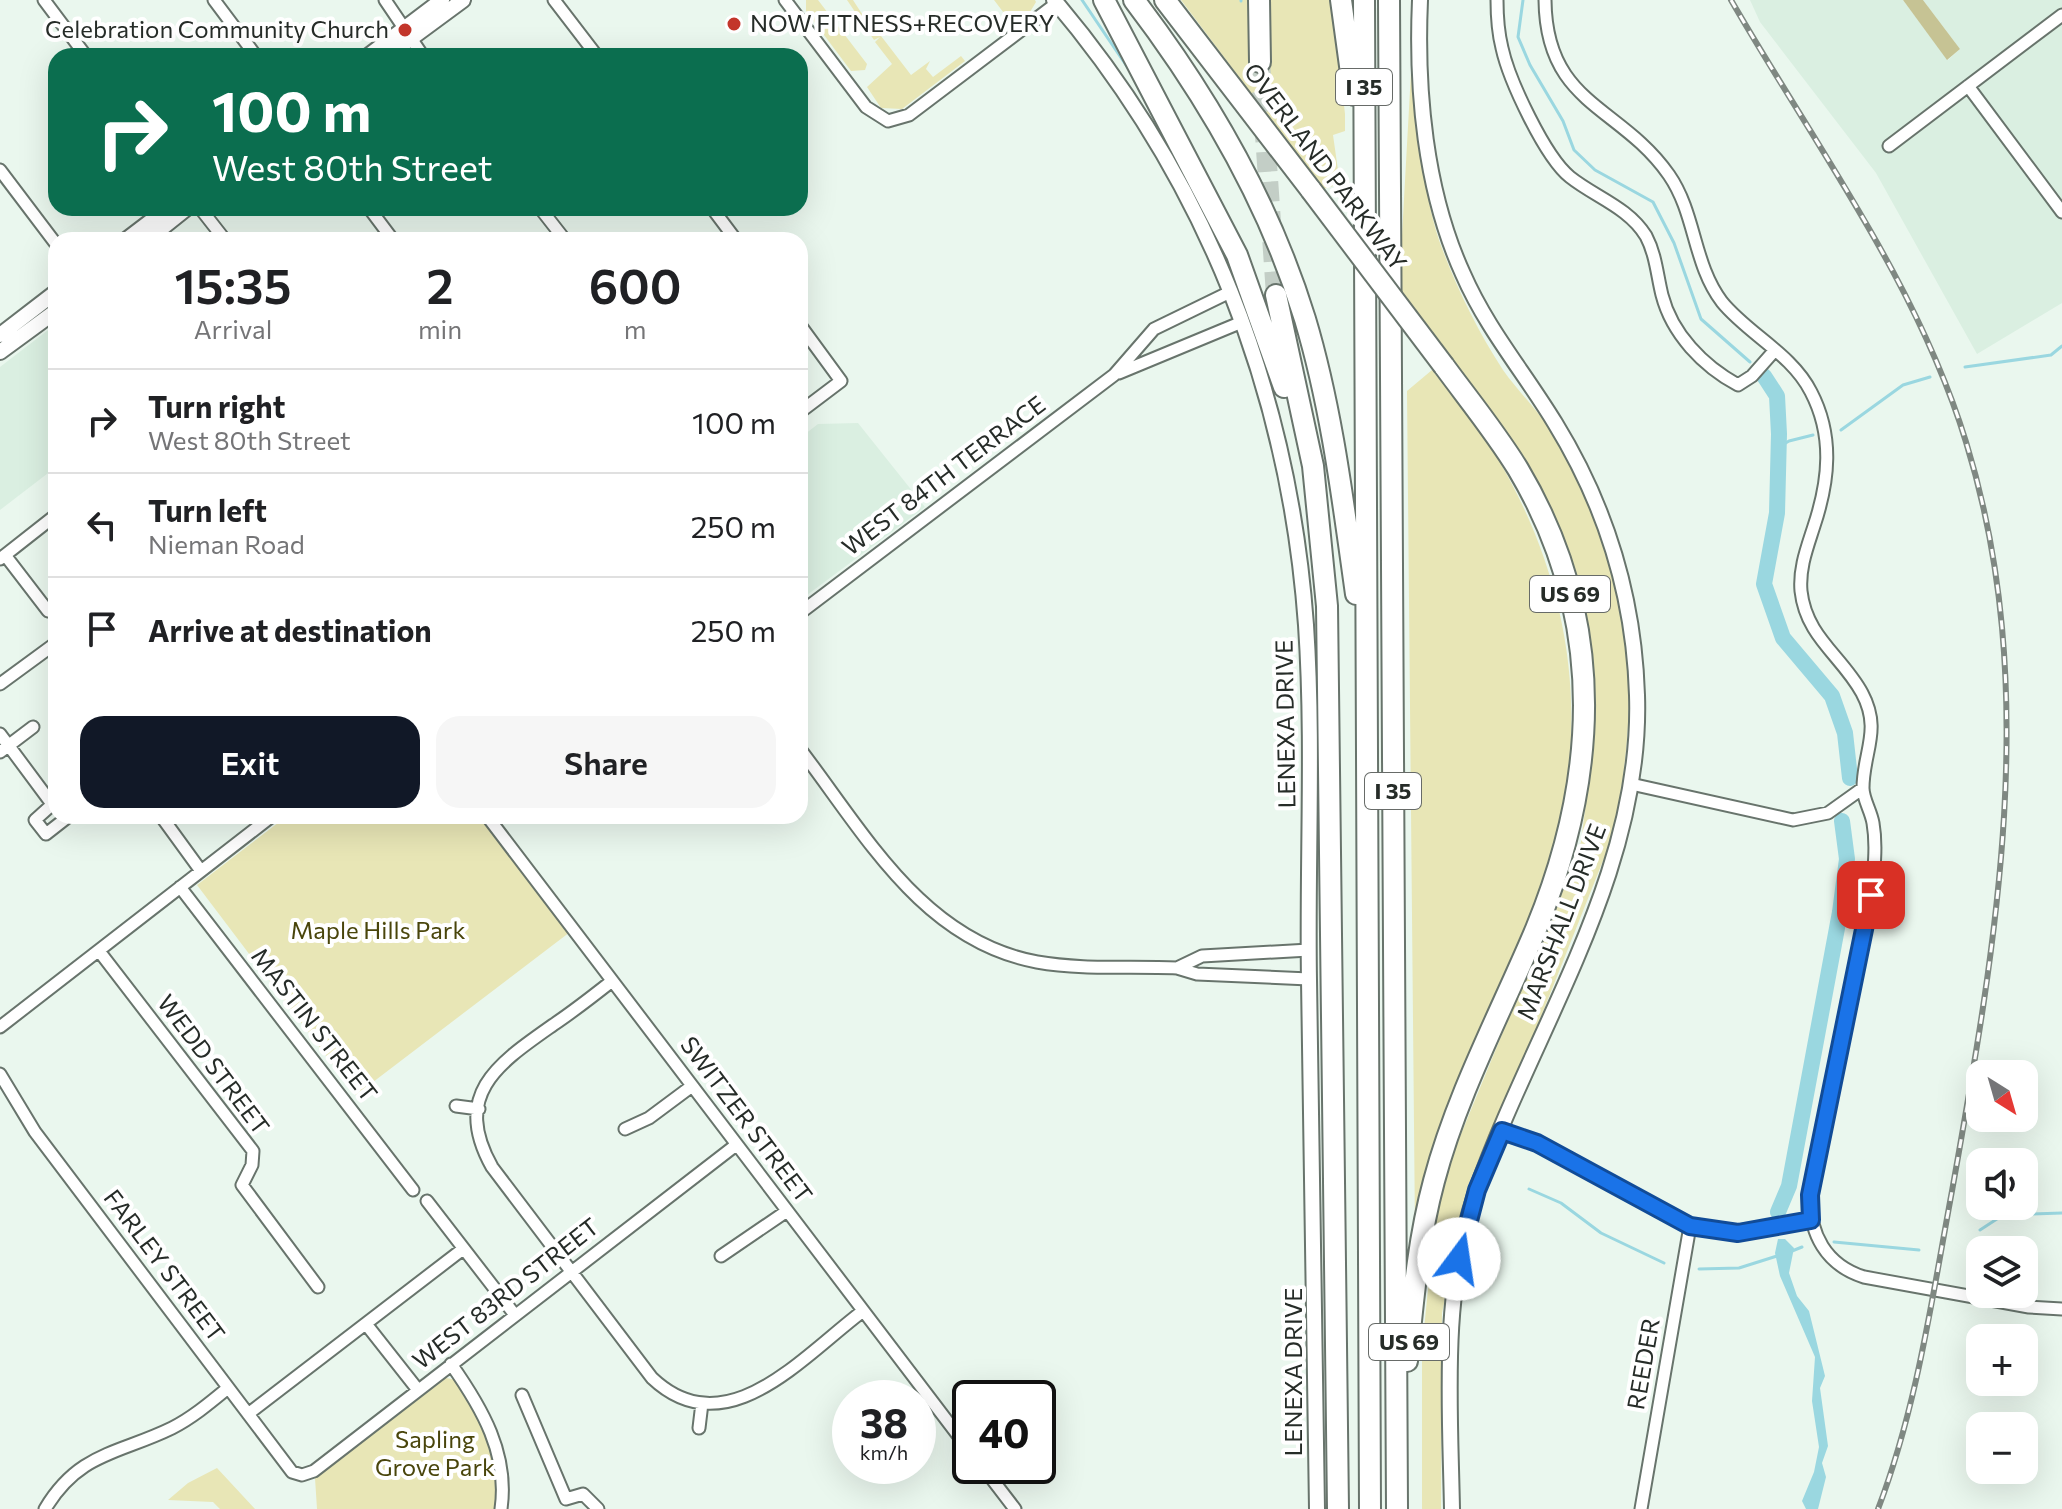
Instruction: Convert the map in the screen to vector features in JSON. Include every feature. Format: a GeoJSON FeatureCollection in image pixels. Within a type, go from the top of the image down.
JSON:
{"type":"FeatureCollection","features":[{"type":"Feature","properties":{"kind":"highway"},"geometry":{"type":"LineString","coordinates":[[1104,0],[1223,226],[1256,302],[1292,416],[1325,571]]}},
{"type":"Feature","properties":{"kind":"highway"},"geometry":{"type":"LineString","coordinates":[[1134,0],[1211,110],[1253,187],[1287,264],[1326,404],[1367,671]]}},
{"type":"Feature","properties":{"kind":"highway","name":"OVERLAND PARKWAY"},"geometry":{"type":"LineString","coordinates":[[1165,0],[1444,366],[1518,469],[1555,546],[1578,630],[1585,723],[1580,784],[1563,853],[1537,926],[1459,1108],[1434,1180],[1416,1279],[1396,1464]]}},
{"type":"Feature","properties":{"kind":"highway"},"geometry":{"type":"LineString","coordinates":[[1259,0],[1260,62]]}},
{"type":"Feature","properties":{"kind":"highway"},"geometry":{"type":"LineString","coordinates":[[1341,0],[1365,173]]}},
{"type":"Feature","properties":{"kind":"highway","name":"I 35"},"geometry":{"type":"LineString","coordinates":[[1364,0],[1370,1509]]}},
{"type":"Feature","properties":{"kind":"highway","name":"I 35"},"geometry":{"type":"LineString","coordinates":[[1389,0],[1397,1509]]}},
{"type":"Feature","properties":{"kind":"highway"},"geometry":{"type":"LineString","coordinates":[[1390,119],[1403,0]]}},
{"type":"Feature","properties":{"kind":"highway"},"geometry":{"type":"LineString","coordinates":[[1276,295],[1313,466],[1330,651],[1338,1509]]}},
{"type":"Feature","properties":{"kind":"street"},"geometry":{"type":"LineString","coordinates":[[44,0],[80,48]]}},
{"type":"Feature","properties":{"kind":"street"},"geometry":{"type":"LineString","coordinates":[[214,0],[250,48]]}},
{"type":"Feature","properties":{"kind":"street"},"geometry":{"type":"LineString","coordinates":[[385,0],[418,48]]}},
{"type":"Feature","properties":{"kind":"street"},"geometry":{"type":"LineString","coordinates":[[394,48],[442,0]]}},
{"type":"Feature","properties":{"kind":"street"},"geometry":{"type":"LineString","coordinates":[[382,48],[463,0]]}},
{"type":"Feature","properties":{"kind":"street"},"geometry":{"type":"LineString","coordinates":[[554,0],[591,48]]}},
{"type":"Feature","properties":{"kind":"street"},"geometry":{"type":"LineString","coordinates":[[785,0],[866,107],[882,119],[901,120],[1055,2]]}},
{"type":"Feature","properties":{"kind":"street","name":"MARSHALL DRIVE"},"geometry":{"type":"LineString","coordinates":[[1420,0],[1419,43],[1426,124],[1433,179],[1448,236],[1479,307],[1579,464],[1608,531],[1620,569],[1636,664],[1637,740],[1631,784],[1605,882],[1469,1216],[1453,1294],[1452,1509]]}},
{"type":"Feature","properties":{"kind":"street"},"geometry":{"type":"LineString","coordinates":[[1497,0],[1498,27],[1509,71],[1549,150],[1566,173],[1626,213],[1646,237],[1667,314],[1684,341],[1724,377],[1738,385],[1752,376],[1775,350]]}},
{"type":"Feature","properties":{"kind":"street"},"geometry":{"type":"LineString","coordinates":[[1545,0],[1550,43],[1567,79],[1582,97],[1655,157],[1669,175],[1686,206],[1711,285],[1735,315],[1775,350],[1808,386],[1824,426],[1826,483],[1803,562],[1802,592],[1816,636],[1866,701],[1872,735],[1863,788],[1873,822],[1874,872],[1810,1195],[1816,1239],[1826,1253],[1853,1273],[2029,1307],[2062,1309]]}},
{"type":"Feature","properties":{"kind":"street","name":"LENEXA DRIVE"},"geometry":{"type":"LineString","coordinates":[[1055,2],[1117,78],[1178,175],[1202,221],[1271,407],[1306,624],[1317,1509]]}},
{"type":"Feature","properties":{"kind":"street"},"geometry":{"type":"LineString","coordinates":[[1889,146],[2062,15]]}},
{"type":"Feature","properties":{"kind":"street"},"geometry":{"type":"LineString","coordinates":[[1968,86],[2062,212]]}},
{"type":"Feature","properties":{"kind":"street"},"geometry":{"type":"LineString","coordinates":[[0,170],[48,233]]}},
{"type":"Feature","properties":{"kind":"street"},"geometry":{"type":"LineString","coordinates":[[136,232],[158,216]]}},
{"type":"Feature","properties":{"kind":"street"},"geometry":{"type":"LineString","coordinates":[[157,232],[177,216]]}},
{"type":"Feature","properties":{"kind":"street"},"geometry":{"type":"LineString","coordinates":[[206,216],[219,232]]}},
{"type":"Feature","properties":{"kind":"street"},"geometry":{"type":"LineString","coordinates":[[546,216],[559,232]]}},
{"type":"Feature","properties":{"kind":"street","name":"WEST 84TH TERRACE"},"geometry":{"type":"LineString","coordinates":[[808,607],[1114,375],[1154,329],[1230,292]]}},
{"type":"Feature","properties":{"kind":"street"},"geometry":{"type":"LineString","coordinates":[[0,335],[48,298]]}},
{"type":"Feature","properties":{"kind":"street"},"geometry":{"type":"LineString","coordinates":[[0,352],[48,317]]}},
{"type":"Feature","properties":{"kind":"street","name":"WEST 84TH TERRACE"},"geometry":{"type":"LineString","coordinates":[[1114,375],[1242,322]]}},
{"type":"Feature","properties":{"kind":"street"},"geometry":{"type":"LineString","coordinates":[[808,336],[841,381],[808,406]]}},
{"type":"Feature","properties":{"kind":"street"},"geometry":{"type":"LineString","coordinates":[[48,521],[3,557],[48,611]]}},
{"type":"Feature","properties":{"kind":"street"},"geometry":{"type":"LineString","coordinates":[[0,684],[48,649]]}},
{"type":"Feature","properties":{"kind":"street"},"geometry":{"type":"LineString","coordinates":[[4,749],[33,727]]}},
{"type":"Feature","properties":{"kind":"street"},"geometry":{"type":"LineString","coordinates":[[0,734],[4,749],[48,797]]}},
{"type":"Feature","properties":{"kind":"street"},"geometry":{"type":"LineString","coordinates":[[808,759],[907,888],[933,915],[973,940],[1017,958],[1042,963],[1177,968],[1197,974],[1309,979]]}},
{"type":"Feature","properties":{"kind":"street"},"geometry":{"type":"LineString","coordinates":[[1631,784],[1793,820],[1820,816],[1863,788]]}},
{"type":"Feature","properties":{"kind":"street"},"geometry":{"type":"LineString","coordinates":[[48,808],[35,820],[46,834],[59,824]]}},
{"type":"Feature","properties":{"kind":"street"},"geometry":{"type":"LineString","coordinates":[[167,824],[201,871]]}},
{"type":"Feature","properties":{"kind":"street"},"geometry":{"type":"LineString","coordinates":[[0,1027],[262,824]]}},
{"type":"Feature","properties":{"kind":"street","name":"SWITZER STREET"},"geometry":{"type":"LineString","coordinates":[[495,824],[952,1427]]}},
{"type":"Feature","properties":{"kind":"street","name":"MASTIN STREET"},"geometry":{"type":"LineString","coordinates":[[180,887],[413,1190]]}},
{"type":"Feature","properties":{"kind":"street"},"geometry":{"type":"LineString","coordinates":[[1177,968],[1202,956],[1309,950]]}},
{"type":"Feature","properties":{"kind":"street","name":"WEDD STREET"},"geometry":{"type":"LineString","coordinates":[[99,951],[253,1151],[252,1165],[242,1185],[318,1287]]}},
{"type":"Feature","properties":{"kind":"street"},"geometry":{"type":"LineString","coordinates":[[612,981],[500,1063],[482,1091],[479,1109],[479,1140],[492,1167],[571,1272],[652,1378],[673,1395],[702,1403],[725,1404],[751,1395],[863,1311]]}},
{"type":"Feature","properties":{"kind":"street","name":"FARLEY STREET"},"geometry":{"type":"LineString","coordinates":[[0,1074],[35,1132],[292,1472],[302,1475]]}},
{"type":"Feature","properties":{"kind":"street"},"geometry":{"type":"LineString","coordinates":[[625,1129],[649,1118],[692,1086]]}},
{"type":"Feature","properties":{"kind":"street"},"geometry":{"type":"LineString","coordinates":[[456,1106],[479,1109]]}},
{"type":"Feature","properties":{"kind":"street"},"geometry":{"type":"LineString","coordinates":[[1502,1131],[1537,1143],[1690,1226],[1738,1233],[1811,1220]]}},
{"type":"Feature","properties":{"kind":"street","name":"WEST 83RD STREET"},"geometry":{"type":"LineString","coordinates":[[302,1475],[314,1471],[736,1145]]}},
{"type":"Feature","properties":{"kind":"street"},"geometry":{"type":"LineString","coordinates":[[427,1201],[515,1315]]}},
{"type":"Feature","properties":{"kind":"street"},"geometry":{"type":"LineString","coordinates":[[721,1256],[787,1211]]}},
{"type":"Feature","properties":{"kind":"street","name":"REEDER"},"geometry":{"type":"LineString","coordinates":[[1641,1509],[1690,1226]]}},
{"type":"Feature","properties":{"kind":"street"},"geometry":{"type":"LineString","coordinates":[[248,1414],[463,1249]]}},
{"type":"Feature","properties":{"kind":"street"},"geometry":{"type":"LineString","coordinates":[[366,1324],[418,1390]]}},
{"type":"Feature","properties":{"kind":"street"},"geometry":{"type":"LineString","coordinates":[[451,1364],[472,1394],[497,1446],[503,1473],[501,1509]]}},
{"type":"Feature","properties":{"kind":"street"},"geometry":{"type":"LineString","coordinates":[[45,1509],[60,1486],[87,1462],[175,1426],[228,1388]]}},
{"type":"Feature","properties":{"kind":"street"},"geometry":{"type":"LineString","coordinates":[[522,1395],[566,1499],[583,1494],[598,1509]]}},
{"type":"Feature","properties":{"kind":"street"},"geometry":{"type":"LineString","coordinates":[[699,1428],[702,1403]]}},
{"type":"Feature","properties":{"kind":"street"},"geometry":{"type":"LineString","coordinates":[[996,1484],[1015,1509]]}},
{"type":"Feature","properties":{"kind":"shaded area"},"geometry":{"type":"Polygon","coordinates":[[[1750,0],[1903,0],[1948,60],[1960,49],[1923,0],[2062,0],[2062,303],[1977,354],[1876,173],[1760,22],[1750,0]]]}},
{"type":"Feature","properties":{"kind":"shaded area"},"geometry":{"type":"Polygon","coordinates":[[[1903,0],[1923,0],[1960,49],[1947,60],[1903,0]]]}},
{"type":"Feature","properties":{"kind":"shaded area"},"geometry":{"type":"Polygon","coordinates":[[[48,330],[48,473],[0,510],[0,367],[48,330]]]}},
{"type":"Feature","properties":{"kind":"shaded area"},"geometry":{"type":"Polygon","coordinates":[[[858,423],[925,507],[808,594],[808,432],[818,424],[858,423]]]}},
{"type":"Feature","properties":{"kind":"green space"},"geometry":{"type":"Polygon","coordinates":[[[806,0],[818,0],[867,64],[865,70],[851,71],[806,11],[806,0]]]}},
{"type":"Feature","properties":{"kind":"green space"},"geometry":{"type":"Polygon","coordinates":[[[847,0],[853,0],[875,34],[878,32],[911,75],[930,61],[926,69],[933,77],[961,56],[965,61],[902,109],[881,108],[867,87],[892,64],[875,42],[880,37],[874,40],[847,0]]]}},
{"type":"Feature","properties":{"kind":"green space"},"geometry":{"type":"Polygon","coordinates":[[[994,0],[1036,2],[1030,12],[1013,25],[994,0]]]}},
{"type":"Feature","properties":{"kind":"green space"},"geometry":{"type":"Polygon","coordinates":[[[1181,0],[1332,0],[1345,114],[1345,131],[1333,135],[1340,184],[1323,189],[1181,0]]]}},
{"type":"Feature","properties":{"kind":"green space"},"geometry":{"type":"Polygon","coordinates":[[[1411,72],[1414,72],[1430,208],[1443,251],[1486,342],[1503,370],[1548,427],[1577,478],[1599,527],[1615,575],[1629,672],[1628,723],[1614,833],[1463,1213],[1442,1313],[1441,1509],[1422,1509],[1422,1349],[1435,1220],[1452,1156],[1581,842],[1594,737],[1591,661],[1573,574],[1533,475],[1399,290],[1411,72]]]}},
{"type":"Feature","properties":{"kind":"green space"},"geometry":{"type":"Polygon","coordinates":[[[1432,370],[1485,437],[1515,489],[1534,533],[1562,623],[1569,669],[1571,717],[1569,765],[1562,813],[1550,860],[1449,1144],[1415,1230],[1407,391],[1432,370]]]}},
{"type":"Feature","properties":{"kind":"green space","name":"Maple Hills Park"},"geometry":{"type":"Polygon","coordinates":[[[277,824],[487,824],[570,932],[356,1095],[197,885],[277,824]]]}},
{"type":"Feature","properties":{"kind":"green space","name":"Sapling Grove Park"},"geometry":{"type":"Polygon","coordinates":[[[446,1378],[457,1380],[488,1442],[496,1474],[495,1509],[317,1509],[315,1478],[446,1378]]]}},
{"type":"Feature","properties":{"kind":"green space"},"geometry":{"type":"Polygon","coordinates":[[[217,1468],[255,1509],[220,1509],[213,1502],[168,1500],[188,1483],[217,1468]]]}},
{"type":"Feature","properties":{"kind":"water"},"geometry":{"type":"Polygon","coordinates":[[[1778,1239],[1785,1239],[1794,1248],[1789,1273],[1797,1296],[1809,1311],[1825,1376],[1820,1388],[1828,1446],[1822,1463],[1826,1477],[1818,1509],[1806,1509],[1802,1501],[1814,1472],[1819,1447],[1812,1401],[1815,1357],[1780,1276],[1775,1253],[1778,1239]]]}},
{"type":"Feature","properties":{"kind":"waterway"},"geometry":{"type":"LineString","coordinates":[[1082,0],[1130,71]]}},
{"type":"Feature","properties":{"kind":"waterway"},"geometry":{"type":"LineString","coordinates":[[1523,0],[1518,37],[1530,65],[1563,121],[1574,150],[1595,170],[1653,202],[1674,243],[1701,319],[1750,362]]}},
{"type":"Feature","properties":{"kind":"waterway"},"geometry":{"type":"LineString","coordinates":[[1965,367],[2051,355],[2062,346]]}},
{"type":"Feature","properties":{"kind":"waterway"},"geometry":{"type":"LineString","coordinates":[[1764,376],[1777,396],[1779,434],[1777,513],[1764,584],[1783,638],[1832,696],[1845,733],[1850,778]]}},
{"type":"Feature","properties":{"kind":"waterway"},"geometry":{"type":"LineString","coordinates":[[1841,430],[1903,385],[1930,377]]}},
{"type":"Feature","properties":{"kind":"waterway"},"geometry":{"type":"LineString","coordinates":[[1779,447],[1813,435]]}},
{"type":"Feature","properties":{"kind":"waterway"},"geometry":{"type":"LineString","coordinates":[[1778,1212],[1789,1186],[1840,912],[1847,859],[1842,821]]}},
{"type":"Feature","properties":{"kind":"waterway"},"geometry":{"type":"LineString","coordinates":[[1529,1189],[1561,1203],[1601,1233],[1664,1263]]}},
{"type":"Feature","properties":{"kind":"waterway"},"geometry":{"type":"LineString","coordinates":[[1980,1230],[2003,1215],[2062,1213]]}},
{"type":"Feature","properties":{"kind":"waterway"},"geometry":{"type":"LineString","coordinates":[[1834,1242],[1919,1250]]}},
{"type":"Feature","properties":{"kind":"waterway"},"geometry":{"type":"LineString","coordinates":[[1792,1251],[1802,1247]]}},
{"type":"Feature","properties":{"kind":"waterway"},"geometry":{"type":"LineString","coordinates":[[1699,1269],[1739,1268],[1777,1256]]}},
{"type":"Feature","properties":{"kind":"tunnel"},"geometry":{"type":"LineString","coordinates":[[1260,62],[1276,295]]}},
{"type":"Feature","properties":{"kind":"railway"},"geometry":{"type":"LineString","coordinates":[[1731,0],[1892,270],[1945,383],[1966,442],[1989,535],[2002,628],[2007,722],[2004,816],[1996,910],[1983,1004],[1922,1352],[1903,1431],[1878,1509]]}},
{"type":"Feature","properties":{"kind":"place","name":"NOW FITNESS+RECOVERY"},"geometry":{"type":"Point","coordinates":[734,24]}},
{"type":"Feature","properties":{"kind":"place","name":"Celebration Community Church"},"geometry":{"type":"Point","coordinates":[405,30]}},
{"type":"Feature","properties":{"kind":"route"},"geometry":{"type":"LineString","coordinates":[[1459,1259],[1477,1190],[1502,1131],[1537,1143],[1690,1226],[1712,1232],[1738,1233],[1811,1220],[1810,1195],[1871,895]]}}]}
